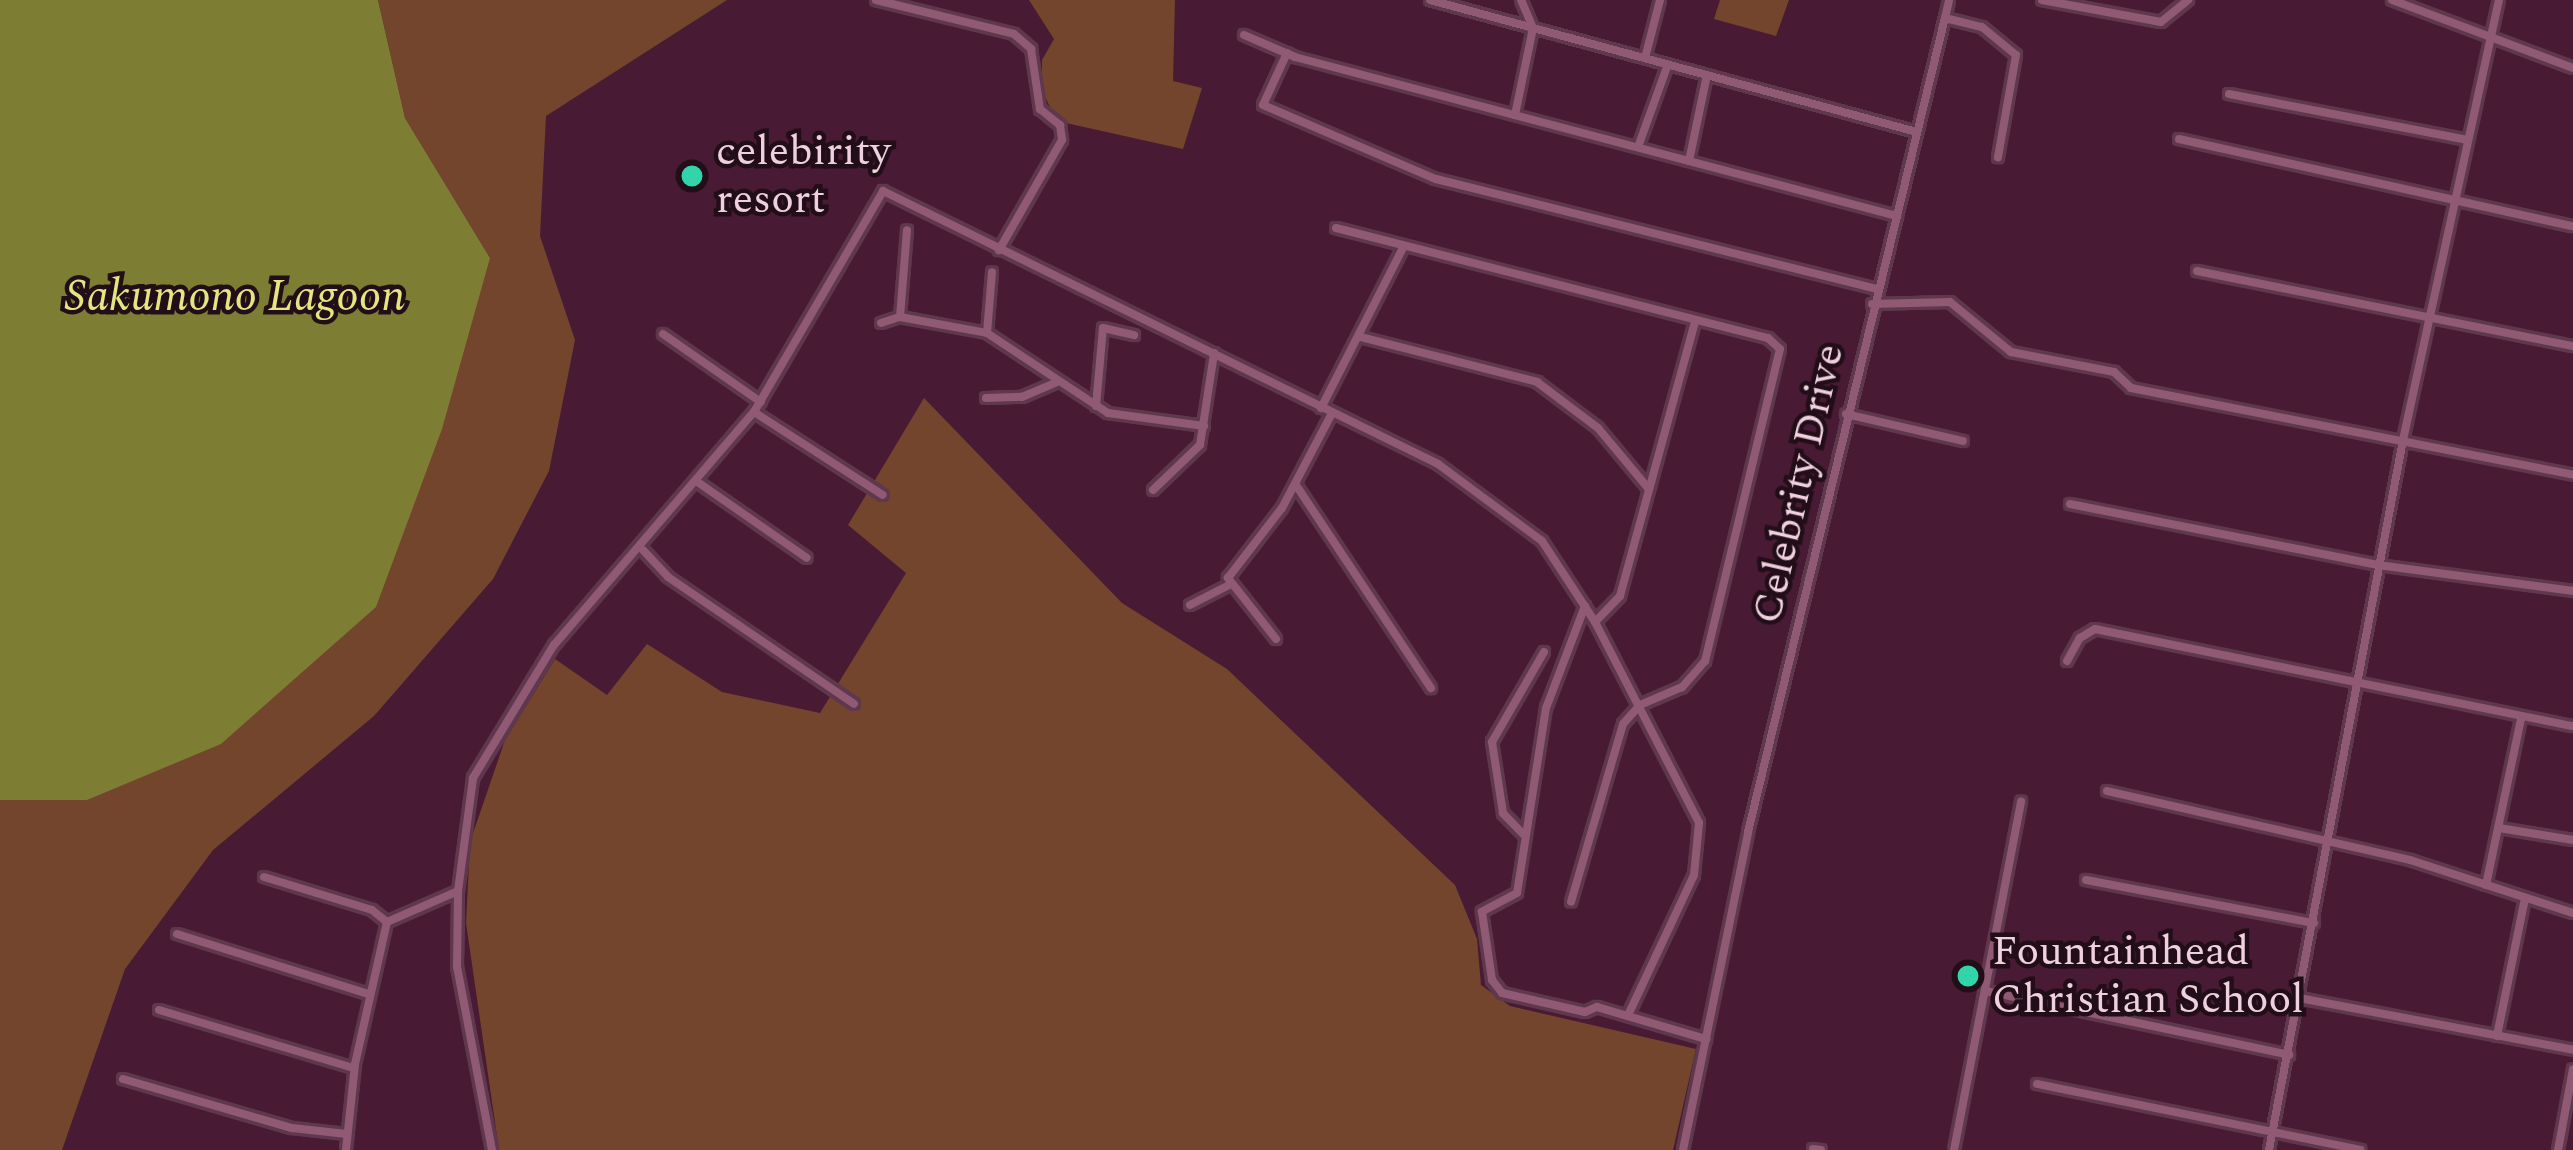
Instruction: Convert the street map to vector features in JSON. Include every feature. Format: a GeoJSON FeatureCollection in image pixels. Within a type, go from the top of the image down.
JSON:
{"type":"FeatureCollection","features":[{"type":"Feature","properties":{"kind":"street"},"geometry":{"type":"LineString","coordinates":[[875,0],[1014,34],[1031,49],[1040,109],[1060,125],[1062,140],[999,250]]}},
{"type":"Feature","properties":{"kind":"street"},"geometry":{"type":"LineString","coordinates":[[1430,0],[1917,132]]}},
{"type":"Feature","properties":{"kind":"street"},"geometry":{"type":"LineString","coordinates":[[1515,115],[1533,28],[1521,0]]}},
{"type":"Feature","properties":{"kind":"street"},"geometry":{"type":"LineString","coordinates":[[1646,58],[1660,0]]}},
{"type":"Feature","properties":{"kind":"street","name":"Celebrity Drive"},"geometry":{"type":"LineString","coordinates":[[1683,1150],[1846,414],[1949,0]]}},
{"type":"Feature","properties":{"kind":"street"},"geometry":{"type":"LineString","coordinates":[[2042,0],[2161,22],[2188,0]]}},
{"type":"Feature","properties":{"kind":"street"},"geometry":{"type":"LineString","coordinates":[[2392,0],[2573,68]]}},
{"type":"Feature","properties":{"kind":"street"},"geometry":{"type":"LineString","coordinates":[[2269,1150],[2361,684],[2403,440],[2435,317],[2498,0]]}},
{"type":"Feature","properties":{"kind":"street"},"geometry":{"type":"LineString","coordinates":[[1945,18],[1982,27],[2016,55],[1998,157]]}},
{"type":"Feature","properties":{"kind":"street"},"geometry":{"type":"LineString","coordinates":[[1244,35],[1287,52],[1897,216]]}},
{"type":"Feature","properties":{"kind":"street"},"geometry":{"type":"LineString","coordinates":[[1287,52],[1263,104],[1341,141],[1473,190],[1876,289]]}},
{"type":"Feature","properties":{"kind":"street"},"geometry":{"type":"LineString","coordinates":[[1638,148],[1668,64]]}},
{"type":"Feature","properties":{"kind":"street"},"geometry":{"type":"LineString","coordinates":[[1689,161],[1708,75]]}},
{"type":"Feature","properties":{"kind":"street"},"geometry":{"type":"LineString","coordinates":[[2230,94],[2467,140]]}},
{"type":"Feature","properties":{"kind":"street"},"geometry":{"type":"LineString","coordinates":[[2179,139],[2573,226]]}},
{"type":"Feature","properties":{"kind":"street"},"geometry":{"type":"LineString","coordinates":[[492,1150],[459,980],[458,891],[473,778],[554,645],[642,549],[754,412],[883,190],[1438,464],[1517,517],[1585,606],[1692,801],[1699,853],[1676,922],[1628,1015]]}},
{"type":"Feature","properties":{"kind":"street"},"geometry":{"type":"LineString","coordinates":[[1336,228],[1768,338],[1782,356],[1705,661],[1682,687],[1640,705],[1616,740],[1571,902]]}},
{"type":"Feature","properties":{"kind":"street"},"geometry":{"type":"LineString","coordinates":[[900,317],[907,230]]}},
{"type":"Feature","properties":{"kind":"street"},"geometry":{"type":"LineString","coordinates":[[1321,408],[1403,248]]}},
{"type":"Feature","properties":{"kind":"street"},"geometry":{"type":"LineString","coordinates":[[2197,271],[2573,346]]}},
{"type":"Feature","properties":{"kind":"street"},"geometry":{"type":"LineString","coordinates":[[987,333],[992,272]]}},
{"type":"Feature","properties":{"kind":"street"},"geometry":{"type":"LineString","coordinates":[[1872,304],[1950,302],[2011,352],[2114,372],[2131,388],[2573,475]]}},
{"type":"Feature","properties":{"kind":"street"},"geometry":{"type":"LineString","coordinates":[[881,323],[900,317],[987,333],[1096,406],[1204,426]]}},
{"type":"Feature","properties":{"kind":"street"},"geometry":{"type":"LineString","coordinates":[[1594,622],[1620,596],[1695,321]]}},
{"type":"Feature","properties":{"kind":"street"},"geometry":{"type":"LineString","coordinates":[[1096,406],[1103,328],[1134,335]]}},
{"type":"Feature","properties":{"kind":"street"},"geometry":{"type":"LineString","coordinates":[[664,334],[760,402]]}},
{"type":"Feature","properties":{"kind":"street"},"geometry":{"type":"LineString","coordinates":[[1361,337],[1537,382],[1598,428],[1648,488]]}},
{"type":"Feature","properties":{"kind":"street"},"geometry":{"type":"LineString","coordinates":[[1153,490],[1196,452],[1214,352]]}},
{"type":"Feature","properties":{"kind":"street"},"geometry":{"type":"LineString","coordinates":[[986,398],[1022,397],[1057,382]]}},
{"type":"Feature","properties":{"kind":"street"},"geometry":{"type":"LineString","coordinates":[[754,412],[883,495]]}},
{"type":"Feature","properties":{"kind":"street"},"geometry":{"type":"LineString","coordinates":[[1190,605],[1229,584],[1296,485],[1332,413]]}},
{"type":"Feature","properties":{"kind":"street"},"geometry":{"type":"LineString","coordinates":[[1846,414],[1963,440]]}},
{"type":"Feature","properties":{"kind":"street"},"geometry":{"type":"LineString","coordinates":[[699,482],[807,558]]}},
{"type":"Feature","properties":{"kind":"street"},"geometry":{"type":"LineString","coordinates":[[1296,485],[1432,688]]}},
{"type":"Feature","properties":{"kind":"street"},"geometry":{"type":"LineString","coordinates":[[2070,504],[2378,566],[2573,592]]}},
{"type":"Feature","properties":{"kind":"street"},"geometry":{"type":"LineString","coordinates":[[642,549],[668,577],[854,704]]}},
{"type":"Feature","properties":{"kind":"street"},"geometry":{"type":"LineString","coordinates":[[1229,584],[1276,639]]}},
{"type":"Feature","properties":{"kind":"street"},"geometry":{"type":"LineString","coordinates":[[1585,606],[1546,708],[1517,893],[1482,912],[1492,980],[1502,993],[1628,1015],[1706,1039]]}},
{"type":"Feature","properties":{"kind":"street"},"geometry":{"type":"LineString","coordinates":[[2067,662],[2095,629],[2573,726]]}},
{"type":"Feature","properties":{"kind":"street"},"geometry":{"type":"LineString","coordinates":[[1523,834],[1503,814],[1492,742],[1497,722],[1544,652]]}},
{"type":"Feature","properties":{"kind":"street"},"geometry":{"type":"LineString","coordinates":[[2486,885],[2521,719]]}},
{"type":"Feature","properties":{"kind":"street"},"geometry":{"type":"LineString","coordinates":[[2107,791],[2328,839],[2573,913]]}},
{"type":"Feature","properties":{"kind":"street"},"geometry":{"type":"LineString","coordinates":[[1954,1150],[2021,801]]}},
{"type":"Feature","properties":{"kind":"street"},"geometry":{"type":"LineString","coordinates":[[2499,828],[2573,840]]}},
{"type":"Feature","properties":{"kind":"street"},"geometry":{"type":"LineString","coordinates":[[265,877],[372,910],[387,922]]}},
{"type":"Feature","properties":{"kind":"street"},"geometry":{"type":"LineString","coordinates":[[2086,880],[2314,923]]}},
{"type":"Feature","properties":{"kind":"street"},"geometry":{"type":"LineString","coordinates":[[387,922],[458,891]]}},
{"type":"Feature","properties":{"kind":"street"},"geometry":{"type":"LineString","coordinates":[[2497,1036],[2525,898]]}},
{"type":"Feature","properties":{"kind":"street"},"geometry":{"type":"LineString","coordinates":[[346,1150],[354,1068],[387,922]]}},
{"type":"Feature","properties":{"kind":"street"},"geometry":{"type":"LineString","coordinates":[[178,934],[369,994]]}},
{"type":"Feature","properties":{"kind":"street"},"geometry":{"type":"LineString","coordinates":[[1986,992],[2289,1055]]}},
{"type":"Feature","properties":{"kind":"street"},"geometry":{"type":"LineString","coordinates":[[2300,998],[2573,1050]]}},
{"type":"Feature","properties":{"kind":"street"},"geometry":{"type":"LineString","coordinates":[[159,1010],[354,1068]]}},
{"type":"Feature","properties":{"kind":"street"},"geometry":{"type":"LineString","coordinates":[[2558,1150],[2573,1069]]}},
{"type":"Feature","properties":{"kind":"street"},"geometry":{"type":"LineString","coordinates":[[124,1079],[292,1128],[347,1134]]}},
{"type":"Feature","properties":{"kind":"street"},"geometry":{"type":"LineString","coordinates":[[2037,1084],[2274,1128],[2360,1150]]}},
{"type":"Feature","properties":{"kind":"shaded area"},"geometry":{"type":"Polygon","coordinates":[[[378,0],[727,0],[546,116],[540,236],[575,340],[549,471],[493,579],[374,716],[213,850],[125,969],[62,1150],[0,1150],[0,800],[87,800],[490,258],[405,118],[378,0]]]}},
{"type":"Feature","properties":{"kind":"shaded area"},"geometry":{"type":"Polygon","coordinates":[[[1029,0],[1175,0],[1173,81],[1202,88],[1183,149],[1057,121],[1042,91],[1042,60],[1054,39],[1029,0]]]}},
{"type":"Feature","properties":{"kind":"shaded area"},"geometry":{"type":"Polygon","coordinates":[[[1720,0],[1789,0],[1776,36],[1714,19],[1720,0]]]}},
{"type":"Feature","properties":{"kind":"shaded area"},"geometry":{"type":"Polygon","coordinates":[[[924,398],[1122,603],[1227,669],[1455,885],[1477,939],[1481,985],[1510,1006],[1696,1049],[1673,1150],[499,1150],[466,923],[470,842],[505,740],[555,659],[607,695],[647,644],[722,692],[820,713],[906,573],[848,525],[924,398]]]}},
{"type":"Feature","properties":{"kind":"water","name":"Sakumono Lagoon"},"geometry":{"type":"Polygon","coordinates":[[[0,0],[378,0],[405,118],[490,258],[442,429],[376,607],[221,744],[87,800],[0,800],[0,0]]]}},
{"type":"Feature","properties":{"kind":"place","name":"celebirity resort"},"geometry":{"type":"Point","coordinates":[692,176]}},
{"type":"Feature","properties":{"kind":"place","name":"Fountainhead Christian School"},"geometry":{"type":"Point","coordinates":[1968,976]}}]}
